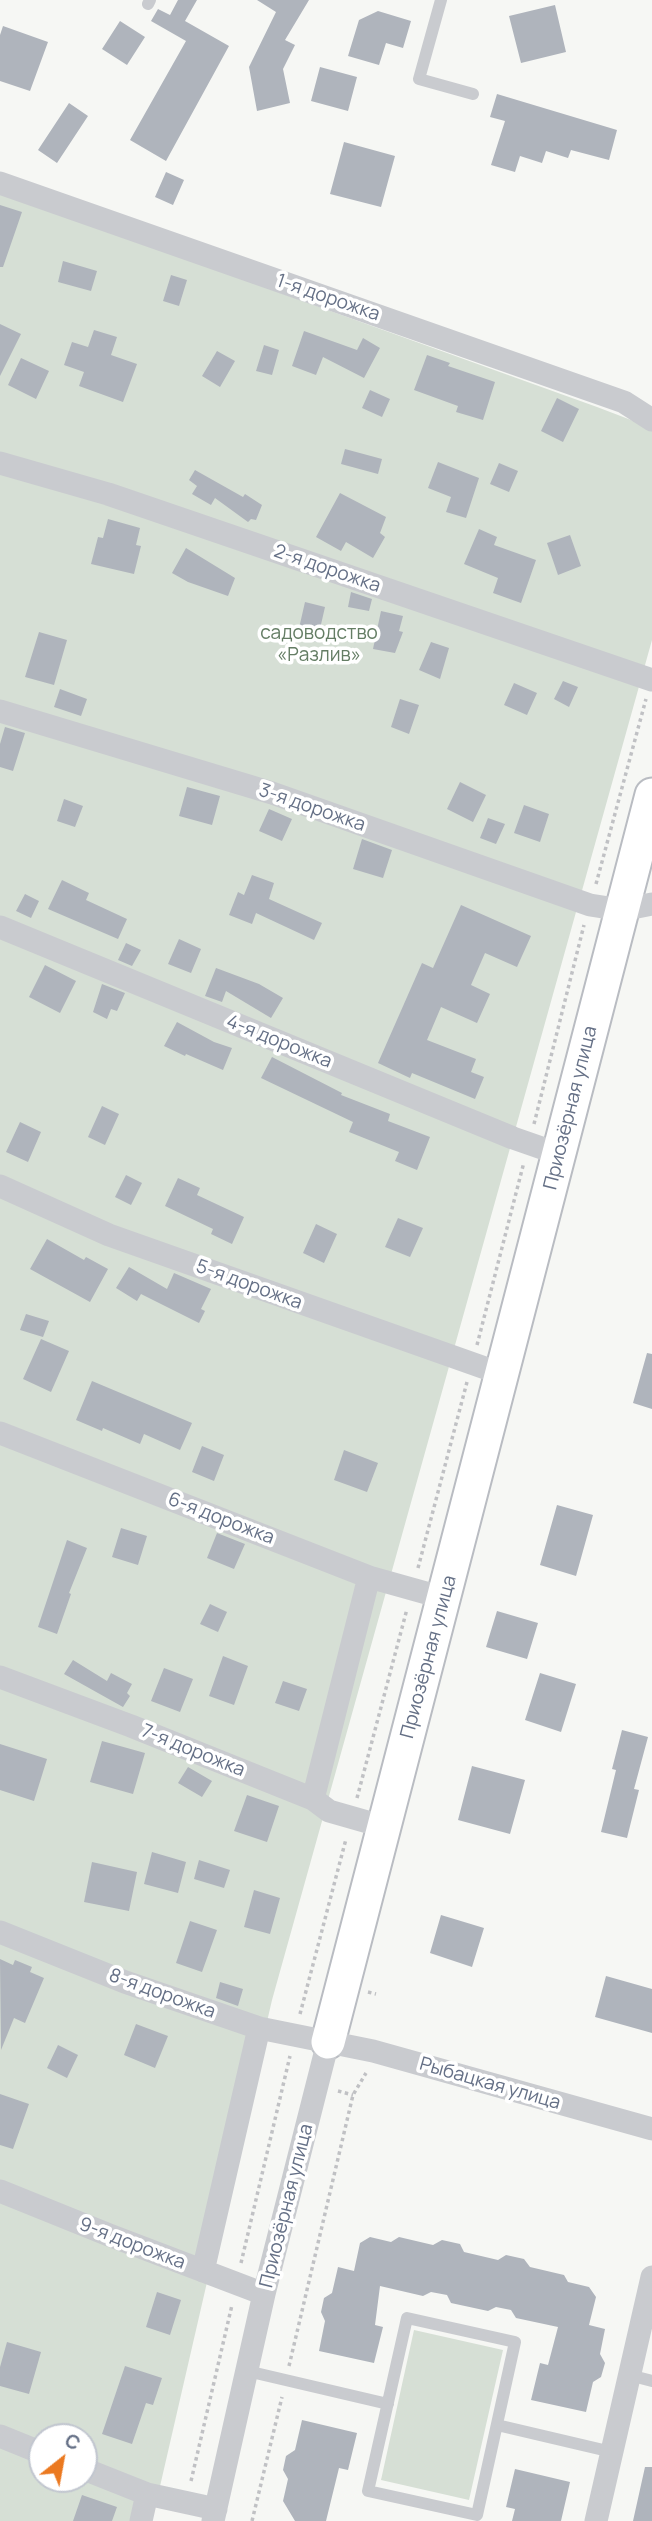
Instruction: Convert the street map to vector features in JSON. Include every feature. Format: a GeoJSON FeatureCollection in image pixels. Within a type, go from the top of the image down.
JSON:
{"type":"FeatureCollection","features":[{"type":"Feature","properties":{"kind":"street","name":"1-я дорожка"},"geometry":{"type":"LineString","coordinates":[[0,183],[624,402],[652,420]]}},
{"type":"Feature","properties":{"kind":"street","name":"2-я дорожка"},"geometry":{"type":"LineString","coordinates":[[0,463],[108,494],[652,680]]}},
{"type":"Feature","properties":{"kind":"street","name":"3-я дорожка"},"geometry":{"type":"LineString","coordinates":[[0,711],[272,793],[590,905],[637,907]]}},
{"type":"Feature","properties":{"kind":"street","name":"Приозёрная улица"},"geometry":{"type":"LineString","coordinates":[[214,2515],[264,2294],[559,1154],[637,907],[652,794]]}},
{"type":"Feature","properties":{"kind":"street","name":"4-я дорожка"},"geometry":{"type":"LineString","coordinates":[[0,927],[513,1138],[559,1154]]}},
{"type":"Feature","properties":{"kind":"street","name":"5-я дорожка"},"geometry":{"type":"LineString","coordinates":[[0,1186],[109,1235],[502,1374]]}},
{"type":"Feature","properties":{"kind":"street","name":"6-я дорожка"},"geometry":{"type":"LineString","coordinates":[[0,1433],[369,1577],[444,1598]]}},
{"type":"Feature","properties":{"kind":"street"},"geometry":{"type":"LineString","coordinates":[[313,1799],[369,1577]]}},
{"type":"Feature","properties":{"kind":"street","name":"7-я дорожка"},"geometry":{"type":"LineString","coordinates":[[0,1677],[313,1799],[329,1811],[385,1827]]}},
{"type":"Feature","properties":{"kind":"street","name":"8-я дорожка"},"geometry":{"type":"LineString","coordinates":[[0,1932],[125,1982],[259,2028],[328,2042]]}},
{"type":"Feature","properties":{"kind":"street"},"geometry":{"type":"LineString","coordinates":[[203,2271],[259,2028]]}},
{"type":"Feature","properties":{"kind":"street","name":"Рыбацкая улица"},"geometry":{"type":"LineString","coordinates":[[328,2042],[373,2051],[652,2129]]}},
{"type":"Feature","properties":{"kind":"street","name":"9-я дорожка"},"geometry":{"type":"LineString","coordinates":[[0,2191],[264,2294]]}},
{"type":"Feature","properties":{"kind":"street"},"geometry":{"type":"LineString","coordinates":[[596,2521],[652,2277]]}},
{"type":"Feature","properties":{"kind":"street"},"geometry":{"type":"LineString","coordinates":[[0,2436],[28,2447]]}},
{"type":"Feature","properties":{"kind":"street"},"geometry":{"type":"LineString","coordinates":[[98,2475],[147,2494],[214,2515]]}},
{"type":"Feature","properties":{"kind":"street"},"geometry":{"type":"LineString","coordinates":[[141,2521],[147,2494]]}},
{"type":"Feature","properties":{"kind":"lane"},"geometry":{"type":"LineString","coordinates":[[441,0],[419,79],[473,94]]}},
{"type":"Feature","properties":{"kind":"lane"},"geometry":{"type":"LineString","coordinates":[[407,2318],[515,2342],[477,2515],[368,2491],[388,2404],[407,2318]]}},
{"type":"Feature","properties":{"kind":"lane"},"geometry":{"type":"LineString","coordinates":[[247,2371],[388,2404]]}},
{"type":"Feature","properties":{"kind":"lane"},"geometry":{"type":"LineString","coordinates":[[629,2375],[652,2381]]}},
{"type":"Feature","properties":{"kind":"lane"},"geometry":{"type":"LineString","coordinates":[[497,2424],[612,2452]]}},
{"type":"Feature","properties":{"kind":"path"},"geometry":{"type":"LineString","coordinates":[[287,2375],[354,2095],[369,2067]]}},
{"type":"Feature","properties":{"kind":"path"},"geometry":{"type":"LineString","coordinates":[[252,2521],[284,2388]]}},
{"type":"Feature","properties":{"kind":"green space","name":"садоводство «Разлив»"},"geometry":{"type":"Polygon","coordinates":[[[0,192],[652,428],[652,640],[272,2000],[152,2521],[0,2521],[0,192]]]}},
{"type":"Feature","properties":{"kind":"green space"},"geometry":{"type":"Polygon","coordinates":[[[414,2330],[503,2350],[469,2500],[381,2480],[414,2330]]]}},
{"type":"Feature","properties":{"kind":"building"},"geometry":{"type":"Polygon","coordinates":[[[178,0],[197,0],[185,21],[229,46],[166,161],[130,140],[186,41],[151,21],[158,9],[170,15],[178,0]]]}},
{"type":"Feature","properties":{"kind":"building"},"geometry":{"type":"Polygon","coordinates":[[[257,0],[309,0],[285,40],[295,45],[283,69],[290,103],[257,111],[249,67],[276,12],[257,0]]]}},
{"type":"Feature","properties":{"kind":"building"},"geometry":{"type":"Polygon","coordinates":[[[555,5],[566,52],[521,63],[509,16],[555,5]]]}},
{"type":"Feature","properties":{"kind":"building"},"geometry":{"type":"Polygon","coordinates":[[[378,11],[411,21],[403,48],[386,43],[379,65],[348,56],[359,20],[378,11]]]}},
{"type":"Feature","properties":{"kind":"building"},"geometry":{"type":"Polygon","coordinates":[[[120,21],[145,37],[127,65],[102,49],[120,21]]]}},
{"type":"Feature","properties":{"kind":"building"},"geometry":{"type":"Polygon","coordinates":[[[3,26],[48,42],[30,91],[0,81],[0,35],[3,26]]]}},
{"type":"Feature","properties":{"kind":"building"},"geometry":{"type":"Polygon","coordinates":[[[320,67],[357,77],[348,111],[311,101],[320,67]]]}},
{"type":"Feature","properties":{"kind":"building"},"geometry":{"type":"Polygon","coordinates":[[[497,94],[617,130],[609,160],[571,150],[568,158],[546,151],[542,163],[520,156],[515,172],[491,165],[505,121],[490,117],[497,94]]]}},
{"type":"Feature","properties":{"kind":"building"},"geometry":{"type":"Polygon","coordinates":[[[69,103],[88,116],[57,163],[38,150],[69,103]]]}},
{"type":"Feature","properties":{"kind":"building"},"geometry":{"type":"Polygon","coordinates":[[[344,142],[395,156],[381,207],[330,194],[344,142]]]}},
{"type":"Feature","properties":{"kind":"building"},"geometry":{"type":"Polygon","coordinates":[[[166,172],[184,180],[173,205],[155,197],[166,172]]]}},
{"type":"Feature","properties":{"kind":"building"},"geometry":{"type":"Polygon","coordinates":[[[0,205],[22,212],[3,267],[0,267],[0,205]]]}},
{"type":"Feature","properties":{"kind":"building"},"geometry":{"type":"Polygon","coordinates":[[[63,261],[97,271],[91,291],[58,282],[63,261]]]}},
{"type":"Feature","properties":{"kind":"building"},"geometry":{"type":"Polygon","coordinates":[[[171,275],[187,280],[179,306],[163,301],[171,275]]]}},
{"type":"Feature","properties":{"kind":"building"},"geometry":{"type":"Polygon","coordinates":[[[0,324],[21,334],[0,376],[0,324]]]}},
{"type":"Feature","properties":{"kind":"building"},"geometry":{"type":"Polygon","coordinates":[[[94,330],[117,337],[111,355],[137,364],[123,402],[79,386],[84,372],[64,365],[72,342],[88,347],[94,330]]]}},
{"type":"Feature","properties":{"kind":"building"},"geometry":{"type":"Polygon","coordinates":[[[304,331],[357,350],[363,338],[380,348],[364,378],[323,357],[316,375],[292,366],[304,331]]]}},
{"type":"Feature","properties":{"kind":"building"},"geometry":{"type":"Polygon","coordinates":[[[264,345],[279,350],[272,375],[256,371],[264,345]]]}},
{"type":"Feature","properties":{"kind":"building"},"geometry":{"type":"Polygon","coordinates":[[[217,351],[235,361],[220,387],[202,376],[217,351]]]}},
{"type":"Feature","properties":{"kind":"building"},"geometry":{"type":"Polygon","coordinates":[[[427,355],[450,363],[448,366],[495,382],[483,420],[456,412],[458,406],[414,390],[427,355]]]}},
{"type":"Feature","properties":{"kind":"building"},"geometry":{"type":"Polygon","coordinates":[[[21,358],[49,371],[36,399],[8,385],[21,358]]]}},
{"type":"Feature","properties":{"kind":"building"},"geometry":{"type":"Polygon","coordinates":[[[370,390],[390,399],[382,417],[362,408],[370,390]]]}},
{"type":"Feature","properties":{"kind":"building"},"geometry":{"type":"Polygon","coordinates":[[[557,398],[579,409],[563,442],[541,431],[557,398]]]}},
{"type":"Feature","properties":{"kind":"building"},"geometry":{"type":"Polygon","coordinates":[[[345,449],[382,459],[378,474],[341,464],[345,449]]]}},
{"type":"Feature","properties":{"kind":"building"},"geometry":{"type":"Polygon","coordinates":[[[438,462],[479,478],[466,518],[446,512],[451,497],[428,488],[438,462]]]}},
{"type":"Feature","properties":{"kind":"building"},"geometry":{"type":"Polygon","coordinates":[[[499,463],[518,471],[509,492],[490,484],[499,463]]]}},
{"type":"Feature","properties":{"kind":"building"},"geometry":{"type":"Polygon","coordinates":[[[195,470],[262,505],[256,520],[251,519],[248,522],[215,498],[211,505],[192,494],[197,486],[189,480],[195,470]]]}},
{"type":"Feature","properties":{"kind":"building"},"geometry":{"type":"Polygon","coordinates":[[[340,493],[386,517],[380,533],[385,537],[373,558],[346,542],[341,551],[316,537],[340,493]]]}},
{"type":"Feature","properties":{"kind":"building"},"geometry":{"type":"Polygon","coordinates":[[[108,519],[140,528],[136,545],[141,546],[134,574],[91,564],[98,537],[103,538],[108,519]]]}},
{"type":"Feature","properties":{"kind":"building"},"geometry":{"type":"Polygon","coordinates":[[[479,529],[497,537],[494,545],[536,560],[521,603],[493,593],[498,578],[464,564],[479,529]]]}},
{"type":"Feature","properties":{"kind":"building"},"geometry":{"type":"Polygon","coordinates":[[[570,535],[581,566],[558,575],[547,543],[570,535]]]}},
{"type":"Feature","properties":{"kind":"building"},"geometry":{"type":"Polygon","coordinates":[[[186,548],[235,578],[228,596],[188,582],[172,573],[186,548]]]}},
{"type":"Feature","properties":{"kind":"building"},"geometry":{"type":"Polygon","coordinates":[[[351,592],[372,599],[369,611],[348,607],[351,592]]]}},
{"type":"Feature","properties":{"kind":"building"},"geometry":{"type":"Polygon","coordinates":[[[305,602],[325,607],[317,642],[297,637],[305,602]]]}},
{"type":"Feature","properties":{"kind":"building"},"geometry":{"type":"Polygon","coordinates":[[[381,611],[403,616],[399,631],[403,632],[395,653],[373,649],[381,611]]]}},
{"type":"Feature","properties":{"kind":"building"},"geometry":{"type":"Polygon","coordinates":[[[39,632],[67,640],[54,685],[25,677],[39,632]]]}},
{"type":"Feature","properties":{"kind":"building"},"geometry":{"type":"Polygon","coordinates":[[[431,642],[449,648],[440,679],[419,670],[431,642]]]}},
{"type":"Feature","properties":{"kind":"building"},"geometry":{"type":"Polygon","coordinates":[[[563,681],[578,687],[569,707],[554,699],[563,681]]]}},
{"type":"Feature","properties":{"kind":"building"},"geometry":{"type":"Polygon","coordinates":[[[514,683],[537,693],[527,715],[504,705],[514,683]]]}},
{"type":"Feature","properties":{"kind":"building"},"geometry":{"type":"Polygon","coordinates":[[[60,689],[87,699],[81,716],[54,707],[60,689]]]}},
{"type":"Feature","properties":{"kind":"building"},"geometry":{"type":"Polygon","coordinates":[[[400,699],[419,705],[409,734],[391,727],[400,699]]]}},
{"type":"Feature","properties":{"kind":"building"},"geometry":{"type":"Polygon","coordinates":[[[5,727],[25,733],[13,771],[0,767],[0,744],[5,727]]]}},
{"type":"Feature","properties":{"kind":"building"},"geometry":{"type":"Polygon","coordinates":[[[460,782],[486,795],[473,822],[447,809],[460,782]]]}},
{"type":"Feature","properties":{"kind":"building"},"geometry":{"type":"Polygon","coordinates":[[[187,787],[220,796],[212,825],[179,816],[187,787]]]}},
{"type":"Feature","properties":{"kind":"building"},"geometry":{"type":"Polygon","coordinates":[[[64,799],[83,806],[75,827],[57,821],[64,799]]]}},
{"type":"Feature","properties":{"kind":"building"},"geometry":{"type":"Polygon","coordinates":[[[524,805],[549,814],[540,842],[514,833],[524,805]]]}},
{"type":"Feature","properties":{"kind":"building"},"geometry":{"type":"Polygon","coordinates":[[[269,809],[292,819],[282,841],[259,831],[269,809]]]}},
{"type":"Feature","properties":{"kind":"building"},"geometry":{"type":"Polygon","coordinates":[[[488,818],[505,824],[496,844],[480,838],[488,818]]]}},
{"type":"Feature","properties":{"kind":"building"},"geometry":{"type":"Polygon","coordinates":[[[362,839],[392,850],[383,878],[353,869],[362,839]]]}},
{"type":"Feature","properties":{"kind":"building"},"geometry":{"type":"Polygon","coordinates":[[[252,875],[274,883],[269,899],[322,923],[314,940],[256,913],[252,924],[229,915],[238,892],[244,895],[252,875]]]}},
{"type":"Feature","properties":{"kind":"building"},"geometry":{"type":"Polygon","coordinates":[[[62,880],[89,893],[86,900],[127,919],[118,939],[48,909],[62,880]]]}},
{"type":"Feature","properties":{"kind":"building"},"geometry":{"type":"Polygon","coordinates":[[[25,894],[39,901],[31,918],[16,911],[25,894]]]}},
{"type":"Feature","properties":{"kind":"building"},"geometry":{"type":"Polygon","coordinates":[[[461,905],[531,936],[517,967],[485,953],[471,985],[490,994],[477,1023],[441,1007],[427,1040],[476,1059],[471,1072],[484,1077],[475,1099],[412,1073],[410,1078],[378,1063],[422,963],[433,968],[461,905]]]}},
{"type":"Feature","properties":{"kind":"building"},"geometry":{"type":"Polygon","coordinates":[[[179,939],[201,949],[191,973],[168,964],[179,939]]]}},
{"type":"Feature","properties":{"kind":"building"},"geometry":{"type":"Polygon","coordinates":[[[126,943],[141,950],[132,966],[118,960],[126,943]]]}},
{"type":"Feature","properties":{"kind":"building"},"geometry":{"type":"Polygon","coordinates":[[[45,965],[76,981],[60,1013],[29,997],[45,965]]]}},
{"type":"Feature","properties":{"kind":"building"},"geometry":{"type":"Polygon","coordinates":[[[216,968],[259,984],[283,998],[271,1018],[226,991],[222,1002],[205,996],[216,968]]]}},
{"type":"Feature","properties":{"kind":"building"},"geometry":{"type":"Polygon","coordinates":[[[102,984],[125,993],[117,1011],[111,1009],[107,1019],[93,1012],[102,984]]]}},
{"type":"Feature","properties":{"kind":"building"},"geometry":{"type":"Polygon","coordinates":[[[177,1022],[214,1042],[232,1048],[223,1070],[164,1046],[177,1022]]]}},
{"type":"Feature","properties":{"kind":"building"},"geometry":{"type":"Polygon","coordinates":[[[272,1057],[342,1093],[341,1095],[390,1114],[388,1121],[430,1137],[417,1170],[395,1161],[399,1152],[349,1132],[353,1122],[261,1078],[272,1057]]]}},
{"type":"Feature","properties":{"kind":"building"},"geometry":{"type":"Polygon","coordinates":[[[102,1106],[119,1114],[105,1145],[88,1137],[102,1106]]]}},
{"type":"Feature","properties":{"kind":"building"},"geometry":{"type":"Polygon","coordinates":[[[20,1122],[41,1132],[28,1162],[6,1152],[20,1122]]]}},
{"type":"Feature","properties":{"kind":"building"},"geometry":{"type":"Polygon","coordinates":[[[126,1175],[142,1183],[131,1205],[115,1197],[126,1175]]]}},
{"type":"Feature","properties":{"kind":"building"},"geometry":{"type":"Polygon","coordinates":[[[178,1178],[200,1188],[197,1195],[244,1217],[232,1244],[211,1234],[213,1229],[165,1206],[178,1178]]]}},
{"type":"Feature","properties":{"kind":"building"},"geometry":{"type":"Polygon","coordinates":[[[398,1218],[423,1228],[410,1257],[385,1247],[398,1218]]]}},
{"type":"Feature","properties":{"kind":"building"},"geometry":{"type":"Polygon","coordinates":[[[316,1224],[337,1234],[324,1263],[303,1253],[316,1224]]]}},
{"type":"Feature","properties":{"kind":"building"},"geometry":{"type":"Polygon","coordinates":[[[47,1239],[84,1260],[86,1257],[108,1269],[90,1302],[30,1269],[47,1239]]]}},
{"type":"Feature","properties":{"kind":"building"},"geometry":{"type":"Polygon","coordinates":[[[129,1267],[167,1289],[174,1273],[211,1289],[201,1309],[205,1311],[199,1323],[141,1294],[137,1301],[116,1288],[129,1267]]]}},
{"type":"Feature","properties":{"kind":"building"},"geometry":{"type":"Polygon","coordinates":[[[26,1314],[49,1321],[43,1337],[20,1330],[26,1314]]]}},
{"type":"Feature","properties":{"kind":"building"},"geometry":{"type":"Polygon","coordinates":[[[41,1339],[69,1351],[51,1392],[23,1379],[41,1339]]]}},
{"type":"Feature","properties":{"kind":"building"},"geometry":{"type":"Polygon","coordinates":[[[647,1353],[652,1354],[652,1409],[633,1403],[647,1353]]]}},
{"type":"Feature","properties":{"kind":"building"},"geometry":{"type":"Polygon","coordinates":[[[92,1381],[192,1423],[180,1450],[144,1434],[140,1444],[76,1420],[92,1381]]]}},
{"type":"Feature","properties":{"kind":"building"},"geometry":{"type":"Polygon","coordinates":[[[202,1446],[224,1455],[214,1481],[192,1472],[202,1446]]]}},
{"type":"Feature","properties":{"kind":"building"},"geometry":{"type":"Polygon","coordinates":[[[344,1450],[378,1463],[367,1492],[334,1480],[344,1450]]]}},
{"type":"Feature","properties":{"kind":"building"},"geometry":{"type":"Polygon","coordinates":[[[557,1505],[593,1515],[576,1576],[540,1565],[557,1505]]]}},
{"type":"Feature","properties":{"kind":"building"},"geometry":{"type":"Polygon","coordinates":[[[121,1528],[147,1536],[138,1565],[112,1557],[121,1528]]]}},
{"type":"Feature","properties":{"kind":"building"},"geometry":{"type":"Polygon","coordinates":[[[217,1533],[245,1544],[234,1569],[207,1558],[217,1533]]]}},
{"type":"Feature","properties":{"kind":"building"},"geometry":{"type":"Polygon","coordinates":[[[67,1540],[87,1548],[69,1593],[71,1594],[57,1634],[38,1627],[67,1540]]]}},
{"type":"Feature","properties":{"kind":"building"},"geometry":{"type":"Polygon","coordinates":[[[210,1604],[227,1612],[218,1632],[200,1624],[210,1604]]]}},
{"type":"Feature","properties":{"kind":"building"},"geometry":{"type":"Polygon","coordinates":[[[497,1611],[538,1623],[527,1659],[486,1647],[497,1611]]]}},
{"type":"Feature","properties":{"kind":"building"},"geometry":{"type":"Polygon","coordinates":[[[223,1656],[248,1666],[234,1705],[209,1696],[223,1656]]]}},
{"type":"Feature","properties":{"kind":"building"},"geometry":{"type":"Polygon","coordinates":[[[73,1660],[107,1681],[111,1673],[132,1684],[127,1693],[130,1696],[123,1707],[64,1674],[73,1660]]]}},
{"type":"Feature","properties":{"kind":"building"},"geometry":{"type":"Polygon","coordinates":[[[164,1668],[193,1679],[180,1712],[151,1701],[164,1668]]]}},
{"type":"Feature","properties":{"kind":"building"},"geometry":{"type":"Polygon","coordinates":[[[540,1673],[576,1684],[561,1732],[525,1720],[540,1673]]]}},
{"type":"Feature","properties":{"kind":"building"},"geometry":{"type":"Polygon","coordinates":[[[283,1681],[307,1689],[299,1711],[275,1703],[283,1681]]]}},
{"type":"Feature","properties":{"kind":"building"},"geometry":{"type":"Polygon","coordinates":[[[622,1730],[648,1737],[634,1789],[639,1790],[627,1838],[601,1832],[616,1770],[612,1769],[622,1730]]]}},
{"type":"Feature","properties":{"kind":"building"},"geometry":{"type":"Polygon","coordinates":[[[102,1741],[145,1753],[133,1794],[90,1782],[102,1741]]]}},
{"type":"Feature","properties":{"kind":"building"},"geometry":{"type":"Polygon","coordinates":[[[0,1744],[47,1759],[34,1801],[0,1790],[0,1744]]]}},
{"type":"Feature","properties":{"kind":"building"},"geometry":{"type":"Polygon","coordinates":[[[472,1766],[525,1780],[510,1834],[458,1820],[472,1766]]]}},
{"type":"Feature","properties":{"kind":"building"},"geometry":{"type":"Polygon","coordinates":[[[188,1767],[212,1781],[202,1797],[178,1783],[188,1767]]]}},
{"type":"Feature","properties":{"kind":"building"},"geometry":{"type":"Polygon","coordinates":[[[247,1795],[279,1806],[267,1842],[234,1831],[247,1795]]]}},
{"type":"Feature","properties":{"kind":"building"},"geometry":{"type":"Polygon","coordinates":[[[152,1852],[186,1862],[178,1893],[144,1884],[152,1852]]]}},
{"type":"Feature","properties":{"kind":"building"},"geometry":{"type":"Polygon","coordinates":[[[199,1860],[230,1870],[224,1888],[194,1879],[199,1860]]]}},
{"type":"Feature","properties":{"kind":"building"},"geometry":{"type":"Polygon","coordinates":[[[92,1862],[137,1872],[129,1911],[84,1902],[92,1862]]]}},
{"type":"Feature","properties":{"kind":"building"},"geometry":{"type":"Polygon","coordinates":[[[254,1890],[280,1898],[270,1934],[244,1927],[254,1890]]]}},
{"type":"Feature","properties":{"kind":"building"},"geometry":{"type":"Polygon","coordinates":[[[441,1915],[484,1928],[472,1967],[430,1953],[441,1915]]]}},
{"type":"Feature","properties":{"kind":"building"},"geometry":{"type":"Polygon","coordinates":[[[190,1921],[217,1930],[202,1972],[176,1963],[190,1921]]]}},
{"type":"Feature","properties":{"kind":"building"},"geometry":{"type":"Polygon","coordinates":[[[0,1959],[13,1965],[15,1960],[32,1967],[30,1972],[44,1978],[25,2023],[14,2018],[1,2050],[0,1959]]]}},
{"type":"Feature","properties":{"kind":"building"},"geometry":{"type":"Polygon","coordinates":[[[606,1976],[652,1989],[652,2033],[595,2017],[606,1976]]]}},
{"type":"Feature","properties":{"kind":"building"},"geometry":{"type":"Polygon","coordinates":[[[220,1982],[243,1989],[238,2006],[216,1998],[220,1982]]]}},
{"type":"Feature","properties":{"kind":"building"},"geometry":{"type":"Polygon","coordinates":[[[136,2024],[168,2036],[155,2068],[124,2055],[136,2024]]]}},
{"type":"Feature","properties":{"kind":"building"},"geometry":{"type":"Polygon","coordinates":[[[58,2045],[78,2055],[67,2078],[47,2068],[58,2045]]]}},
{"type":"Feature","properties":{"kind":"building"},"geometry":{"type":"Polygon","coordinates":[[[0,2094],[29,2104],[13,2149],[0,2145],[0,2094]]]}},
{"type":"Feature","properties":{"kind":"building"},"geometry":{"type":"Polygon","coordinates":[[[370,2237],[391,2242],[399,2237],[433,2245],[442,2240],[460,2244],[464,2252],[498,2260],[506,2255],[524,2259],[530,2267],[564,2275],[568,2282],[589,2287],[596,2297],[589,2325],[605,2329],[600,2354],[605,2363],[601,2377],[593,2382],[586,2412],[531,2400],[540,2363],[548,2365],[558,2327],[516,2318],[511,2310],[496,2307],[488,2311],[451,2303],[447,2295],[431,2292],[423,2296],[380,2286],[375,2325],[383,2327],[374,2363],[319,2351],[325,2321],[321,2312],[324,2298],[332,2293],[338,2267],[354,2271],[360,2243],[370,2237]]]}},
{"type":"Feature","properties":{"kind":"building"},"geometry":{"type":"Polygon","coordinates":[[[157,2292],[181,2300],[170,2335],[146,2327],[157,2292]]]}},
{"type":"Feature","properties":{"kind":"building"},"geometry":{"type":"Polygon","coordinates":[[[7,2342],[41,2352],[29,2394],[0,2386],[0,2367],[7,2342]]]}},
{"type":"Feature","properties":{"kind":"building"},"geometry":{"type":"Polygon","coordinates":[[[125,2366],[162,2378],[153,2405],[146,2403],[132,2444],[102,2434],[125,2366]]]}},
{"type":"Feature","properties":{"kind":"building"},"geometry":{"type":"Polygon","coordinates":[[[302,2420],[357,2433],[348,2470],[339,2468],[326,2521],[295,2521],[283,2501],[288,2479],[283,2470],[286,2456],[295,2450],[302,2420]]]}},
{"type":"Feature","properties":{"kind":"building"},"geometry":{"type":"Polygon","coordinates":[[[645,2467],[652,2467],[652,2521],[633,2521],[645,2467]]]}},
{"type":"Feature","properties":{"kind":"building"},"geometry":{"type":"Polygon","coordinates":[[[515,2469],[570,2482],[561,2521],[512,2521],[515,2509],[506,2507],[515,2469]]]}},
{"type":"Feature","properties":{"kind":"building"},"geometry":{"type":"Polygon","coordinates":[[[82,2495],[117,2507],[112,2521],[73,2521],[82,2495]]]}}]}
